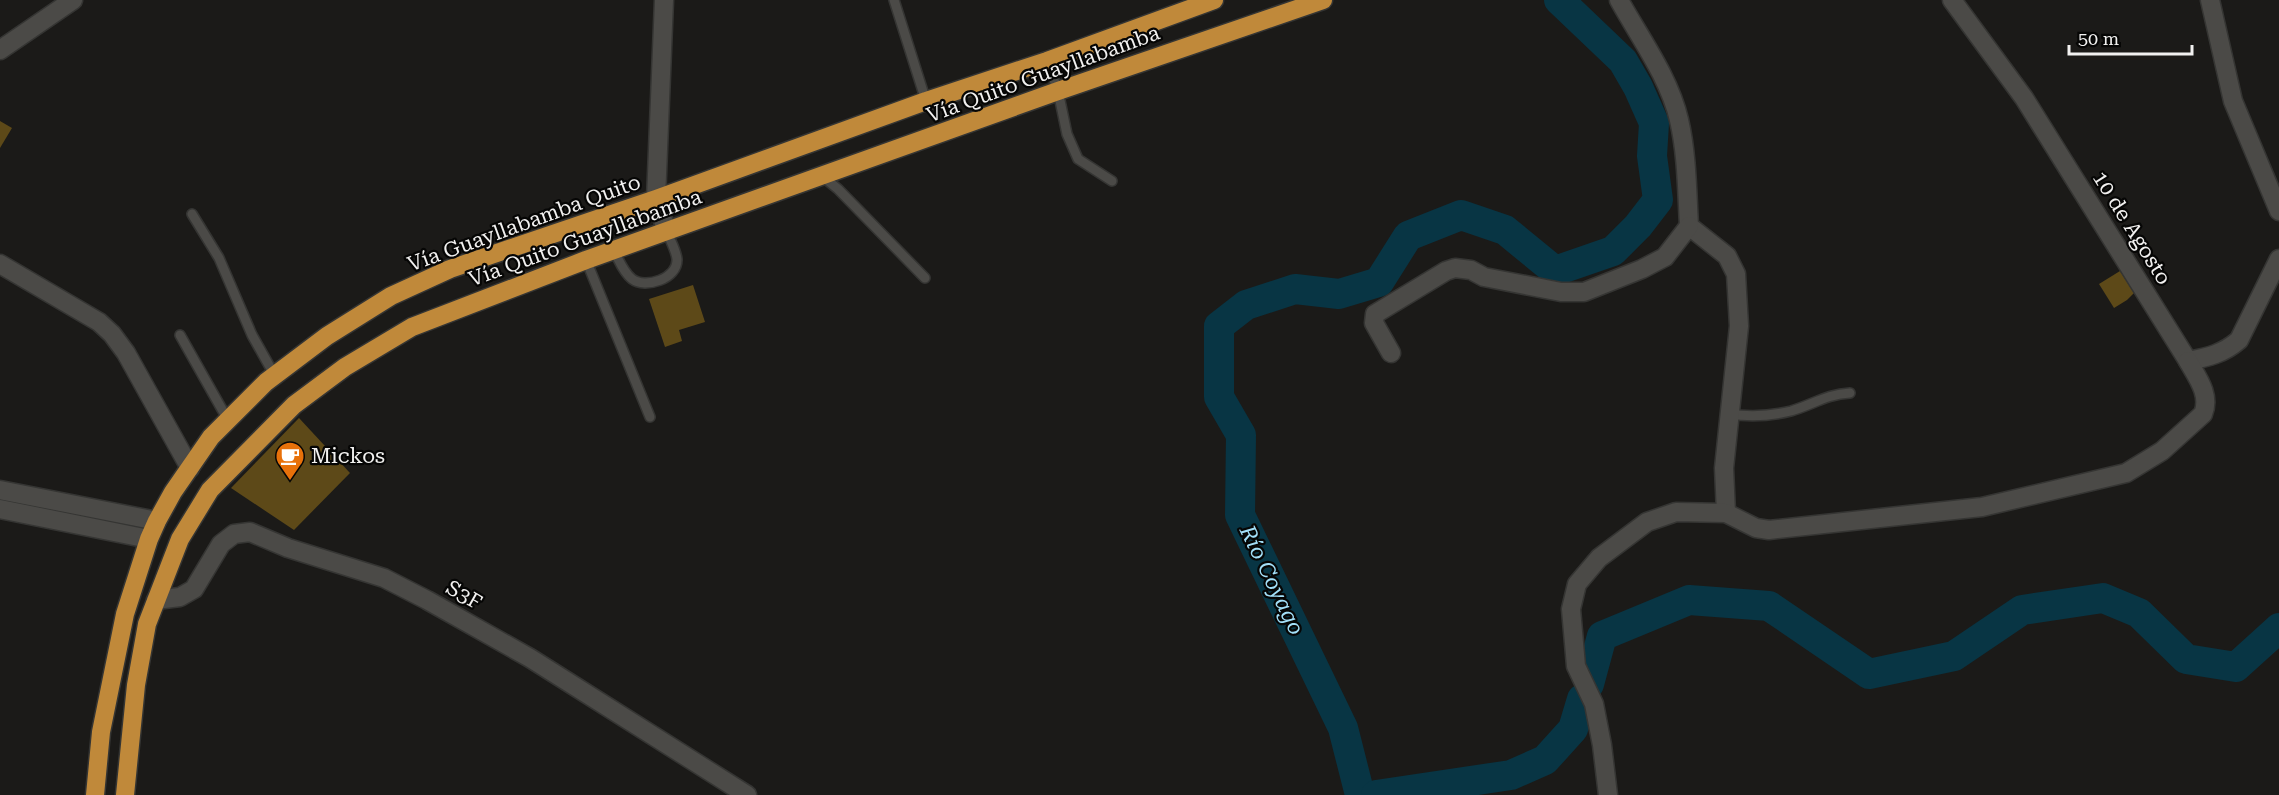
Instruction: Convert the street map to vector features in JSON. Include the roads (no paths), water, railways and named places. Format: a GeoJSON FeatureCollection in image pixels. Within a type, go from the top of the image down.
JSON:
{"type":"FeatureCollection","features":[{"type":"Feature","properties":{"kind":"highway","name":"Vía Guayllabamba Quito"},"geometry":{"type":"LineString","coordinates":[[95,795],[101,732],[125,615],[157,520],[211,437],[275,376],[327,336],[391,296],[450,269],[656,199],[1214,0]]}},
{"type":"Feature","properties":{"kind":"highway","name":"Vía Quito Guayllabamba"},"geometry":{"type":"LineString","coordinates":[[125,795],[136,685],[147,624],[180,538],[210,490],[294,405],[345,367],[412,327],[586,260],[1058,91],[1323,0]]}},
{"type":"Feature","properties":{"kind":"street"},"geometry":{"type":"LineString","coordinates":[[0,50],[73,0]]}},
{"type":"Feature","properties":{"kind":"street"},"geometry":{"type":"LineString","coordinates":[[664,0],[656,199],[667,232]]}},
{"type":"Feature","properties":{"kind":"street"},"geometry":{"type":"LineString","coordinates":[[1391,352],[1374,322],[1375,314],[1446,271],[1455,268],[1471,270],[1484,276],[1561,292],[1584,292],[1642,269],[1665,257],[1689,226],[1686,175],[1679,120],[1667,84],[1619,0]]}},
{"type":"Feature","properties":{"kind":"street","name":"10 de Agosto"},"geometry":{"type":"LineString","coordinates":[[1726,513],[1756,528],[1769,530],[1982,507],[2126,473],[2162,451],[2204,414],[2205,394],[2188,361],[2024,98],[1952,0]]}},
{"type":"Feature","properties":{"kind":"street"},"geometry":{"type":"LineString","coordinates":[[2210,0],[2233,101],[2279,211]]}},
{"type":"Feature","properties":{"kind":"street"},"geometry":{"type":"LineString","coordinates":[[1608,795],[1594,704],[1576,666],[1571,609],[1577,584],[1599,558],[1647,522],[1676,512],[1726,513],[1724,468],[1739,326],[1736,274],[1727,256],[1689,226]]}},
{"type":"Feature","properties":{"kind":"street"},"geometry":{"type":"LineString","coordinates":[[2188,361],[2216,355],[2239,340],[2279,259]]}},
{"type":"Feature","properties":{"kind":"street"},"geometry":{"type":"LineString","coordinates":[[0,264],[99,322],[112,334],[126,353],[190,468]]}},
{"type":"Feature","properties":{"kind":"street"},"geometry":{"type":"LineString","coordinates":[[0,490],[157,520]]}},
{"type":"Feature","properties":{"kind":"street"},"geometry":{"type":"LineString","coordinates":[[0,509],[149,539]]}},
{"type":"Feature","properties":{"kind":"street","name":"S3F"},"geometry":{"type":"LineString","coordinates":[[156,600],[180,597],[194,589],[221,544],[234,534],[250,532],[288,548],[384,578],[427,600],[530,658],[747,795]]}},
{"type":"Feature","properties":{"kind":"lane"},"geometry":{"type":"LineString","coordinates":[[894,0],[926,101]]}},
{"type":"Feature","properties":{"kind":"lane"},"geometry":{"type":"LineString","coordinates":[[1047,61],[1058,91],[1067,134],[1078,159],[1112,181]]}},
{"type":"Feature","properties":{"kind":"lane"},"geometry":{"type":"LineString","coordinates":[[822,176],[838,189],[925,278]]}},
{"type":"Feature","properties":{"kind":"lane"},"geometry":{"type":"LineString","coordinates":[[192,214],[219,258],[252,335],[275,376]]}},
{"type":"Feature","properties":{"kind":"lane"},"geometry":{"type":"LineString","coordinates":[[614,251],[623,269],[635,281],[645,283],[666,278],[673,272],[677,259],[667,232]]}},
{"type":"Feature","properties":{"kind":"lane"},"geometry":{"type":"LineString","coordinates":[[586,260],[650,417]]}},
{"type":"Feature","properties":{"kind":"lane"},"geometry":{"type":"LineString","coordinates":[[180,335],[228,420]]}},
{"type":"Feature","properties":{"kind":"lane"},"geometry":{"type":"LineString","coordinates":[[1729,414],[1750,417],[1791,411],[1833,394],[1850,393]]}},
{"type":"Feature","properties":{"kind":"waterway","name":"Río Coyago"},"geometry":{"type":"LineString","coordinates":[[1360,795],[1343,728],[1240,515],[1241,435],[1219,397],[1219,326],[1246,305],[1295,289],[1339,294],[1379,282],[1408,236],[1461,215],[1505,230],[1555,271],[1613,251],[1638,226],[1658,200],[1652,156],[1654,123],[1623,61],[1559,0]]}},
{"type":"Feature","properties":{"kind":"waterway","name":"Río Coyago"},"geometry":{"type":"LineString","coordinates":[[1589,684],[1602,636],[1689,600],[1769,606],[1869,674],[1954,656],[2022,610],[2103,598],[2139,613],[2186,659],[2236,667],[2279,628]]}},
{"type":"Feature","properties":{"kind":"waterway","name":"Río Coyago"},"geometry":{"type":"LineString","coordinates":[[1376,795],[1511,775],[1545,760],[1573,729],[1582,699]]}},
{"type":"Feature","properties":{"kind":"place","name":"Mickos"},"geometry":{"type":"Point","coordinates":[290,482]}}]}
